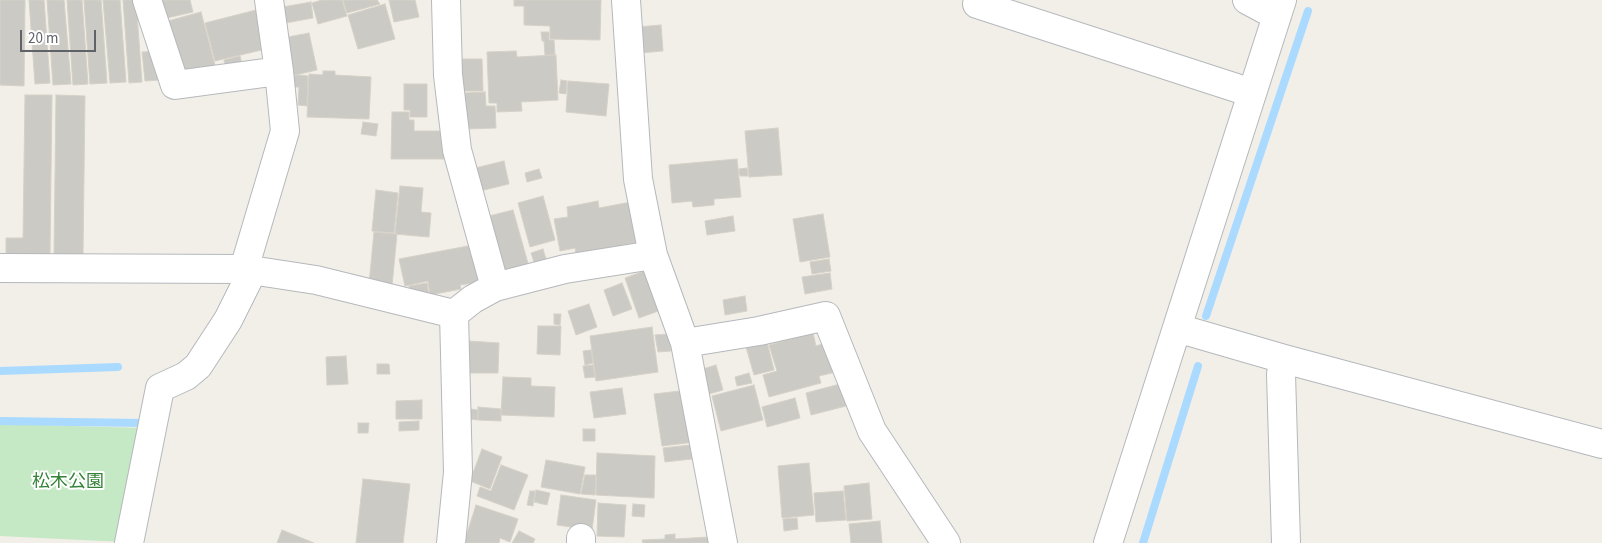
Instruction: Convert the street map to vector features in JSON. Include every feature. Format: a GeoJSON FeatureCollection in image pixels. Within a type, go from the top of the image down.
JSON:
{"type":"FeatureCollection","features":[{"type":"Feature","properties":{"kind":"street"},"geometry":{"type":"LineString","coordinates":[[147,0],[175,85],[279,70]]}},
{"type":"Feature","properties":{"kind":"street"},"geometry":{"type":"LineString","coordinates":[[130,543],[160,388],[186,376],[198,366],[228,320],[248,270],[285,131],[269,0]]}},
{"type":"Feature","properties":{"kind":"street"},"geometry":{"type":"LineString","coordinates":[[446,0],[448,75],[457,150],[494,287]]}},
{"type":"Feature","properties":{"kind":"street"},"geometry":{"type":"LineString","coordinates":[[626,0],[638,179],[653,255],[685,343],[723,543]]}},
{"type":"Feature","properties":{"kind":"street"},"geometry":{"type":"LineString","coordinates":[[978,0],[977,4],[1252,93]]}},
{"type":"Feature","properties":{"kind":"street"},"geometry":{"type":"LineString","coordinates":[[1108,543],[1280,8],[1247,0]]}},
{"type":"Feature","properties":{"kind":"street"},"geometry":{"type":"LineString","coordinates":[[454,314],[473,299],[494,287],[565,269],[653,255]]}},
{"type":"Feature","properties":{"kind":"street"},"geometry":{"type":"LineString","coordinates":[[0,268],[248,270],[316,280],[454,314]]}},
{"type":"Feature","properties":{"kind":"street"},"geometry":{"type":"LineString","coordinates":[[451,543],[458,472],[454,314]]}},
{"type":"Feature","properties":{"kind":"street"},"geometry":{"type":"LineString","coordinates":[[685,343],[760,331],[826,316],[872,431],[946,543]]}},
{"type":"Feature","properties":{"kind":"street"},"geometry":{"type":"LineString","coordinates":[[1177,328],[1284,359],[1602,444]]}},
{"type":"Feature","properties":{"kind":"street"},"geometry":{"type":"LineString","coordinates":[[1284,359],[1281,374],[1286,543]]}},
{"type":"Feature","properties":{"kind":"green space","name":"松木公園"},"geometry":{"type":"Polygon","coordinates":[[[0,424],[143,428],[124,542],[0,536],[0,424]]]}},
{"type":"Feature","properties":{"kind":"building"},"geometry":{"type":"Polygon","coordinates":[[[0,0],[25,0],[24,86],[0,85],[0,0]]]}},
{"type":"Feature","properties":{"kind":"building"},"geometry":{"type":"Polygon","coordinates":[[[29,0],[44,0],[50,83],[35,84],[29,0]]]}},
{"type":"Feature","properties":{"kind":"building"},"geometry":{"type":"Polygon","coordinates":[[[47,0],[64,0],[71,84],[53,85],[47,0]]]}},
{"type":"Feature","properties":{"kind":"building"},"geometry":{"type":"Polygon","coordinates":[[[67,0],[82,0],[88,84],[73,85],[67,0]]]}},
{"type":"Feature","properties":{"kind":"building"},"geometry":{"type":"Polygon","coordinates":[[[84,0],[101,0],[107,83],[90,84],[84,0]]]}},
{"type":"Feature","properties":{"kind":"building"},"geometry":{"type":"Polygon","coordinates":[[[103,0],[120,0],[126,82],[110,83],[103,0]]]}},
{"type":"Feature","properties":{"kind":"building"},"geometry":{"type":"Polygon","coordinates":[[[123,0],[136,0],[142,82],[129,83],[123,0]]]}},
{"type":"Feature","properties":{"kind":"building"},"geometry":{"type":"Polygon","coordinates":[[[162,0],[190,0],[193,12],[167,18],[162,0]]]}},
{"type":"Feature","properties":{"kind":"building"},"geometry":{"type":"Polygon","coordinates":[[[322,0],[342,0],[347,16],[318,24],[312,3],[322,0]]]}},
{"type":"Feature","properties":{"kind":"building"},"geometry":{"type":"Polygon","coordinates":[[[343,0],[377,0],[380,4],[347,13],[343,0]]]}},
{"type":"Feature","properties":{"kind":"building"},"geometry":{"type":"Polygon","coordinates":[[[389,0],[415,0],[419,17],[394,22],[389,0]]]}},
{"type":"Feature","properties":{"kind":"building"},"geometry":{"type":"Polygon","coordinates":[[[514,0],[601,0],[600,40],[550,39],[550,26],[524,25],[524,6],[514,6],[514,0]]]}},
{"type":"Feature","properties":{"kind":"building"},"geometry":{"type":"Polygon","coordinates":[[[311,2],[313,18],[280,24],[277,8],[311,2]]]}},
{"type":"Feature","properties":{"kind":"building"},"geometry":{"type":"Polygon","coordinates":[[[385,4],[395,39],[358,49],[348,15],[385,4]]]}},
{"type":"Feature","properties":{"kind":"building"},"geometry":{"type":"Polygon","coordinates":[[[260,9],[270,48],[215,61],[205,23],[260,9]]]}},
{"type":"Feature","properties":{"kind":"building"},"geometry":{"type":"Polygon","coordinates":[[[201,12],[216,69],[182,77],[164,22],[201,12]]]}},
{"type":"Feature","properties":{"kind":"building"},"geometry":{"type":"Polygon","coordinates":[[[661,25],[663,51],[639,53],[637,27],[661,25]]]}},
{"type":"Feature","properties":{"kind":"building"},"geometry":{"type":"Polygon","coordinates":[[[541,32],[549,32],[549,40],[554,40],[555,55],[545,55],[541,32]]]}},
{"type":"Feature","properties":{"kind":"building"},"geometry":{"type":"Polygon","coordinates":[[[309,33],[317,70],[291,76],[283,38],[309,33]]]}},
{"type":"Feature","properties":{"kind":"building"},"geometry":{"type":"Polygon","coordinates":[[[157,51],[160,80],[145,81],[142,52],[157,51]]]}},
{"type":"Feature","properties":{"kind":"building"},"geometry":{"type":"Polygon","coordinates":[[[516,51],[517,57],[556,55],[558,100],[521,102],[522,111],[497,112],[497,103],[489,103],[487,52],[516,51]]]}},
{"type":"Feature","properties":{"kind":"building"},"geometry":{"type":"Polygon","coordinates":[[[240,56],[243,68],[226,72],[224,60],[240,56]]]}},
{"type":"Feature","properties":{"kind":"building"},"geometry":{"type":"Polygon","coordinates":[[[459,59],[482,59],[483,91],[460,91],[459,59]]]}},
{"type":"Feature","properties":{"kind":"building"},"geometry":{"type":"Polygon","coordinates":[[[323,71],[335,71],[335,75],[371,77],[369,119],[307,117],[309,74],[323,75],[323,71]]]}},
{"type":"Feature","properties":{"kind":"building"},"geometry":{"type":"Polygon","coordinates":[[[294,76],[308,76],[307,106],[298,105],[299,87],[294,87],[294,76]]]}},
{"type":"Feature","properties":{"kind":"building"},"geometry":{"type":"Polygon","coordinates":[[[561,80],[567,81],[566,94],[559,93],[561,80]]]}},
{"type":"Feature","properties":{"kind":"building"},"geometry":{"type":"Polygon","coordinates":[[[568,81],[609,84],[606,116],[566,112],[568,81]]]}},
{"type":"Feature","properties":{"kind":"building"},"geometry":{"type":"Polygon","coordinates":[[[404,84],[427,84],[427,117],[410,117],[410,110],[404,110],[404,84]]]}},
{"type":"Feature","properties":{"kind":"building"},"geometry":{"type":"Polygon","coordinates":[[[485,92],[486,106],[495,106],[496,128],[466,129],[465,93],[485,92]]]}},
{"type":"Feature","properties":{"kind":"building"},"geometry":{"type":"Polygon","coordinates":[[[25,95],[52,95],[50,256],[6,255],[6,238],[23,238],[25,95]]]}},
{"type":"Feature","properties":{"kind":"building"},"geometry":{"type":"Polygon","coordinates":[[[56,95],[85,96],[83,255],[54,254],[56,95]]]}},
{"type":"Feature","properties":{"kind":"building"},"geometry":{"type":"Polygon","coordinates":[[[392,112],[409,112],[409,120],[414,120],[414,131],[445,131],[445,159],[391,159],[392,112]]]}},
{"type":"Feature","properties":{"kind":"building"},"geometry":{"type":"Polygon","coordinates":[[[363,122],[378,124],[376,136],[361,134],[363,122]]]}},
{"type":"Feature","properties":{"kind":"building"},"geometry":{"type":"Polygon","coordinates":[[[778,128],[782,175],[749,177],[745,131],[778,128]]]}},
{"type":"Feature","properties":{"kind":"building"},"geometry":{"type":"Polygon","coordinates":[[[737,159],[741,197],[714,199],[714,205],[693,207],[692,201],[672,203],[669,165],[737,159]]]}},
{"type":"Feature","properties":{"kind":"building"},"geometry":{"type":"Polygon","coordinates":[[[504,161],[509,184],[480,191],[475,168],[504,161]]]}},
{"type":"Feature","properties":{"kind":"building"},"geometry":{"type":"Polygon","coordinates":[[[747,168],[748,176],[740,176],[739,169],[747,168]]]}},
{"type":"Feature","properties":{"kind":"building"},"geometry":{"type":"Polygon","coordinates":[[[539,169],[542,178],[527,182],[525,173],[539,169]]]}},
{"type":"Feature","properties":{"kind":"building"},"geometry":{"type":"Polygon","coordinates":[[[400,186],[423,188],[421,212],[431,213],[429,237],[395,234],[400,186]]]}},
{"type":"Feature","properties":{"kind":"building"},"geometry":{"type":"Polygon","coordinates":[[[376,190],[398,193],[394,233],[372,231],[376,190]]]}},
{"type":"Feature","properties":{"kind":"building"},"geometry":{"type":"Polygon","coordinates":[[[543,196],[555,240],[530,247],[518,203],[543,196]]]}},
{"type":"Feature","properties":{"kind":"building"},"geometry":{"type":"Polygon","coordinates":[[[598,201],[599,208],[631,202],[639,242],[576,254],[575,248],[560,251],[554,219],[568,217],[567,207],[598,201]]]}},
{"type":"Feature","properties":{"kind":"building"},"geometry":{"type":"Polygon","coordinates":[[[513,210],[529,267],[502,274],[485,217],[513,210]]]}},
{"type":"Feature","properties":{"kind":"building"},"geometry":{"type":"Polygon","coordinates":[[[823,214],[830,257],[800,262],[793,219],[823,214]]]}},
{"type":"Feature","properties":{"kind":"building"},"geometry":{"type":"Polygon","coordinates":[[[733,216],[735,231],[707,235],[705,221],[733,216]]]}},
{"type":"Feature","properties":{"kind":"building"},"geometry":{"type":"Polygon","coordinates":[[[374,232],[397,234],[392,286],[369,284],[374,232]]]}},
{"type":"Feature","properties":{"kind":"building"},"geometry":{"type":"Polygon","coordinates":[[[473,245],[480,282],[460,285],[461,289],[430,295],[428,281],[405,286],[399,259],[473,245]]]}},
{"type":"Feature","properties":{"kind":"building"},"geometry":{"type":"Polygon","coordinates":[[[543,249],[546,259],[534,262],[531,253],[543,249]]]}},
{"type":"Feature","properties":{"kind":"building"},"geometry":{"type":"Polygon","coordinates":[[[829,259],[831,271],[812,274],[810,262],[829,259]]]}},
{"type":"Feature","properties":{"kind":"building"},"geometry":{"type":"Polygon","coordinates":[[[650,269],[664,309],[639,318],[625,278],[650,269]]]}},
{"type":"Feature","properties":{"kind":"building"},"geometry":{"type":"Polygon","coordinates":[[[830,273],[832,289],[805,294],[802,277],[830,273]]]}},
{"type":"Feature","properties":{"kind":"building"},"geometry":{"type":"Polygon","coordinates":[[[427,283],[429,295],[411,298],[409,286],[427,283]]]}},
{"type":"Feature","properties":{"kind":"building"},"geometry":{"type":"Polygon","coordinates":[[[622,283],[632,309],[613,316],[604,290],[622,283]]]}},
{"type":"Feature","properties":{"kind":"building"},"geometry":{"type":"Polygon","coordinates":[[[745,296],[747,311],[725,315],[723,300],[745,296]]]}},
{"type":"Feature","properties":{"kind":"building"},"geometry":{"type":"Polygon","coordinates":[[[589,304],[597,327],[576,335],[568,311],[589,304]]]}},
{"type":"Feature","properties":{"kind":"building"},"geometry":{"type":"Polygon","coordinates":[[[554,314],[561,314],[560,325],[554,324],[554,314]]]}},
{"type":"Feature","properties":{"kind":"building"},"geometry":{"type":"Polygon","coordinates":[[[538,326],[561,326],[560,355],[537,354],[538,326]]]}},
{"type":"Feature","properties":{"kind":"building"},"geometry":{"type":"Polygon","coordinates":[[[652,327],[658,372],[596,381],[590,336],[652,327]]]}},
{"type":"Feature","properties":{"kind":"building"},"geometry":{"type":"Polygon","coordinates":[[[813,333],[816,346],[829,342],[836,372],[819,376],[821,383],[769,397],[763,375],[777,371],[769,345],[813,333]]]}},
{"type":"Feature","properties":{"kind":"building"},"geometry":{"type":"Polygon","coordinates":[[[669,334],[671,351],[658,352],[655,335],[669,334]]]}},
{"type":"Feature","properties":{"kind":"building"},"geometry":{"type":"Polygon","coordinates":[[[765,334],[774,370],[754,375],[744,340],[765,334]]]}},
{"type":"Feature","properties":{"kind":"building"},"geometry":{"type":"Polygon","coordinates":[[[469,341],[499,343],[498,373],[468,373],[469,341]]]}},
{"type":"Feature","properties":{"kind":"building"},"geometry":{"type":"Polygon","coordinates":[[[591,350],[593,363],[585,365],[583,351],[591,350]]]}},
{"type":"Feature","properties":{"kind":"building"},"geometry":{"type":"Polygon","coordinates":[[[346,356],[348,384],[327,385],[326,357],[346,356]]]}},
{"type":"Feature","properties":{"kind":"building"},"geometry":{"type":"Polygon","coordinates":[[[377,364],[389,364],[390,374],[377,374],[377,364]]]}},
{"type":"Feature","properties":{"kind":"building"},"geometry":{"type":"Polygon","coordinates":[[[593,365],[595,377],[585,378],[583,366],[593,365]]]}},
{"type":"Feature","properties":{"kind":"building"},"geometry":{"type":"Polygon","coordinates":[[[716,365],[723,390],[709,394],[703,369],[716,365]]]}},
{"type":"Feature","properties":{"kind":"building"},"geometry":{"type":"Polygon","coordinates":[[[749,373],[752,383],[737,386],[735,377],[749,373]]]}},
{"type":"Feature","properties":{"kind":"building"},"geometry":{"type":"Polygon","coordinates":[[[503,377],[531,378],[531,386],[555,387],[554,417],[501,415],[503,377]]]}},
{"type":"Feature","properties":{"kind":"building"},"geometry":{"type":"Polygon","coordinates":[[[840,384],[846,406],[811,415],[806,393],[840,384]]]}},
{"type":"Feature","properties":{"kind":"building"},"geometry":{"type":"Polygon","coordinates":[[[754,385],[763,420],[721,431],[712,396],[754,385]]]}},
{"type":"Feature","properties":{"kind":"building"},"geometry":{"type":"Polygon","coordinates":[[[622,388],[626,414],[594,418],[590,392],[622,388]]]}},
{"type":"Feature","properties":{"kind":"building"},"geometry":{"type":"Polygon","coordinates":[[[688,390],[695,442],[662,446],[654,394],[688,390]]]}},
{"type":"Feature","properties":{"kind":"building"},"geometry":{"type":"Polygon","coordinates":[[[795,398],[800,418],[767,427],[762,407],[795,398]]]}},
{"type":"Feature","properties":{"kind":"building"},"geometry":{"type":"Polygon","coordinates":[[[422,400],[422,419],[396,419],[396,401],[422,400]]]}},
{"type":"Feature","properties":{"kind":"building"},"geometry":{"type":"Polygon","coordinates":[[[478,407],[501,409],[501,421],[478,420],[478,407]]]}},
{"type":"Feature","properties":{"kind":"building"},"geometry":{"type":"Polygon","coordinates":[[[470,409],[478,410],[478,420],[470,419],[470,409]]]}},
{"type":"Feature","properties":{"kind":"building"},"geometry":{"type":"Polygon","coordinates":[[[419,421],[419,430],[399,431],[399,422],[419,421]]]}},
{"type":"Feature","properties":{"kind":"building"},"geometry":{"type":"Polygon","coordinates":[[[358,423],[369,423],[368,433],[358,433],[358,423]]]}},
{"type":"Feature","properties":{"kind":"building"},"geometry":{"type":"Polygon","coordinates":[[[583,429],[595,429],[595,441],[583,441],[583,429]]]}},
{"type":"Feature","properties":{"kind":"building"},"geometry":{"type":"Polygon","coordinates":[[[690,445],[692,459],[665,462],[663,448],[690,445]]]}},
{"type":"Feature","properties":{"kind":"building"},"geometry":{"type":"Polygon","coordinates":[[[482,449],[502,457],[490,489],[470,481],[482,449]]]}},
{"type":"Feature","properties":{"kind":"building"},"geometry":{"type":"Polygon","coordinates":[[[597,453],[655,456],[654,498],[596,495],[597,453]]]}},
{"type":"Feature","properties":{"kind":"building"},"geometry":{"type":"Polygon","coordinates":[[[546,460],[585,467],[580,494],[541,487],[546,460]]]}},
{"type":"Feature","properties":{"kind":"building"},"geometry":{"type":"Polygon","coordinates":[[[809,463],[814,515],[782,518],[778,466],[809,463]]]}},
{"type":"Feature","properties":{"kind":"building"},"geometry":{"type":"Polygon","coordinates":[[[501,465],[528,475],[514,510],[477,496],[480,487],[491,491],[501,465]]]}},
{"type":"Feature","properties":{"kind":"building"},"geometry":{"type":"Polygon","coordinates":[[[585,475],[596,475],[595,495],[581,494],[585,475]]]}},
{"type":"Feature","properties":{"kind":"building"},"geometry":{"type":"Polygon","coordinates":[[[363,479],[410,484],[403,543],[356,543],[363,479]]]}},
{"type":"Feature","properties":{"kind":"building"},"geometry":{"type":"Polygon","coordinates":[[[869,483],[872,519],[847,521],[844,486],[869,483]]]}},
{"type":"Feature","properties":{"kind":"building"},"geometry":{"type":"Polygon","coordinates":[[[536,490],[550,493],[547,505],[534,502],[536,490]]]}},
{"type":"Feature","properties":{"kind":"building"},"geometry":{"type":"Polygon","coordinates":[[[530,491],[535,491],[533,506],[527,505],[530,491]]]}},
{"type":"Feature","properties":{"kind":"building"},"geometry":{"type":"Polygon","coordinates":[[[843,491],[846,520],[816,522],[814,493],[843,491]]]}},
{"type":"Feature","properties":{"kind":"building"},"geometry":{"type":"Polygon","coordinates":[[[561,495],[596,500],[592,530],[557,525],[561,495]]]}},
{"type":"Feature","properties":{"kind":"building"},"geometry":{"type":"Polygon","coordinates":[[[598,503],[626,505],[624,537],[597,536],[598,503]]]}},
{"type":"Feature","properties":{"kind":"building"},"geometry":{"type":"Polygon","coordinates":[[[633,504],[645,505],[644,517],[632,516],[633,504]]]}},
{"type":"Feature","properties":{"kind":"building"},"geometry":{"type":"Polygon","coordinates":[[[476,505],[518,519],[510,542],[500,538],[499,543],[464,543],[476,505]]]}},
{"type":"Feature","properties":{"kind":"building"},"geometry":{"type":"Polygon","coordinates":[[[797,518],[798,529],[784,531],[783,519],[797,518]]]}},
{"type":"Feature","properties":{"kind":"building"},"geometry":{"type":"Polygon","coordinates":[[[880,521],[882,543],[851,543],[849,524],[880,521]]]}},
{"type":"Feature","properties":{"kind":"building"},"geometry":{"type":"Polygon","coordinates":[[[282,530],[314,543],[277,543],[282,530]]]}},
{"type":"Feature","properties":{"kind":"building"},"geometry":{"type":"Polygon","coordinates":[[[519,531],[535,539],[533,543],[512,543],[519,531]]]}},
{"type":"Feature","properties":{"kind":"building"},"geometry":{"type":"Polygon","coordinates":[[[675,534],[675,539],[709,537],[709,543],[643,543],[642,540],[665,539],[665,535],[675,534]]]}},
{"type":"Feature","properties":{"kind":"waterway"},"geometry":{"type":"LineString","coordinates":[[1206,316],[1308,11]]}},
{"type":"Feature","properties":{"kind":"waterway"},"geometry":{"type":"LineString","coordinates":[[1143,543],[1198,366]]}},
{"type":"Feature","properties":{"kind":"waterway"},"geometry":{"type":"LineString","coordinates":[[0,371],[118,367]]}},
{"type":"Feature","properties":{"kind":"waterway"},"geometry":{"type":"LineString","coordinates":[[0,421],[142,423]]}}]}
